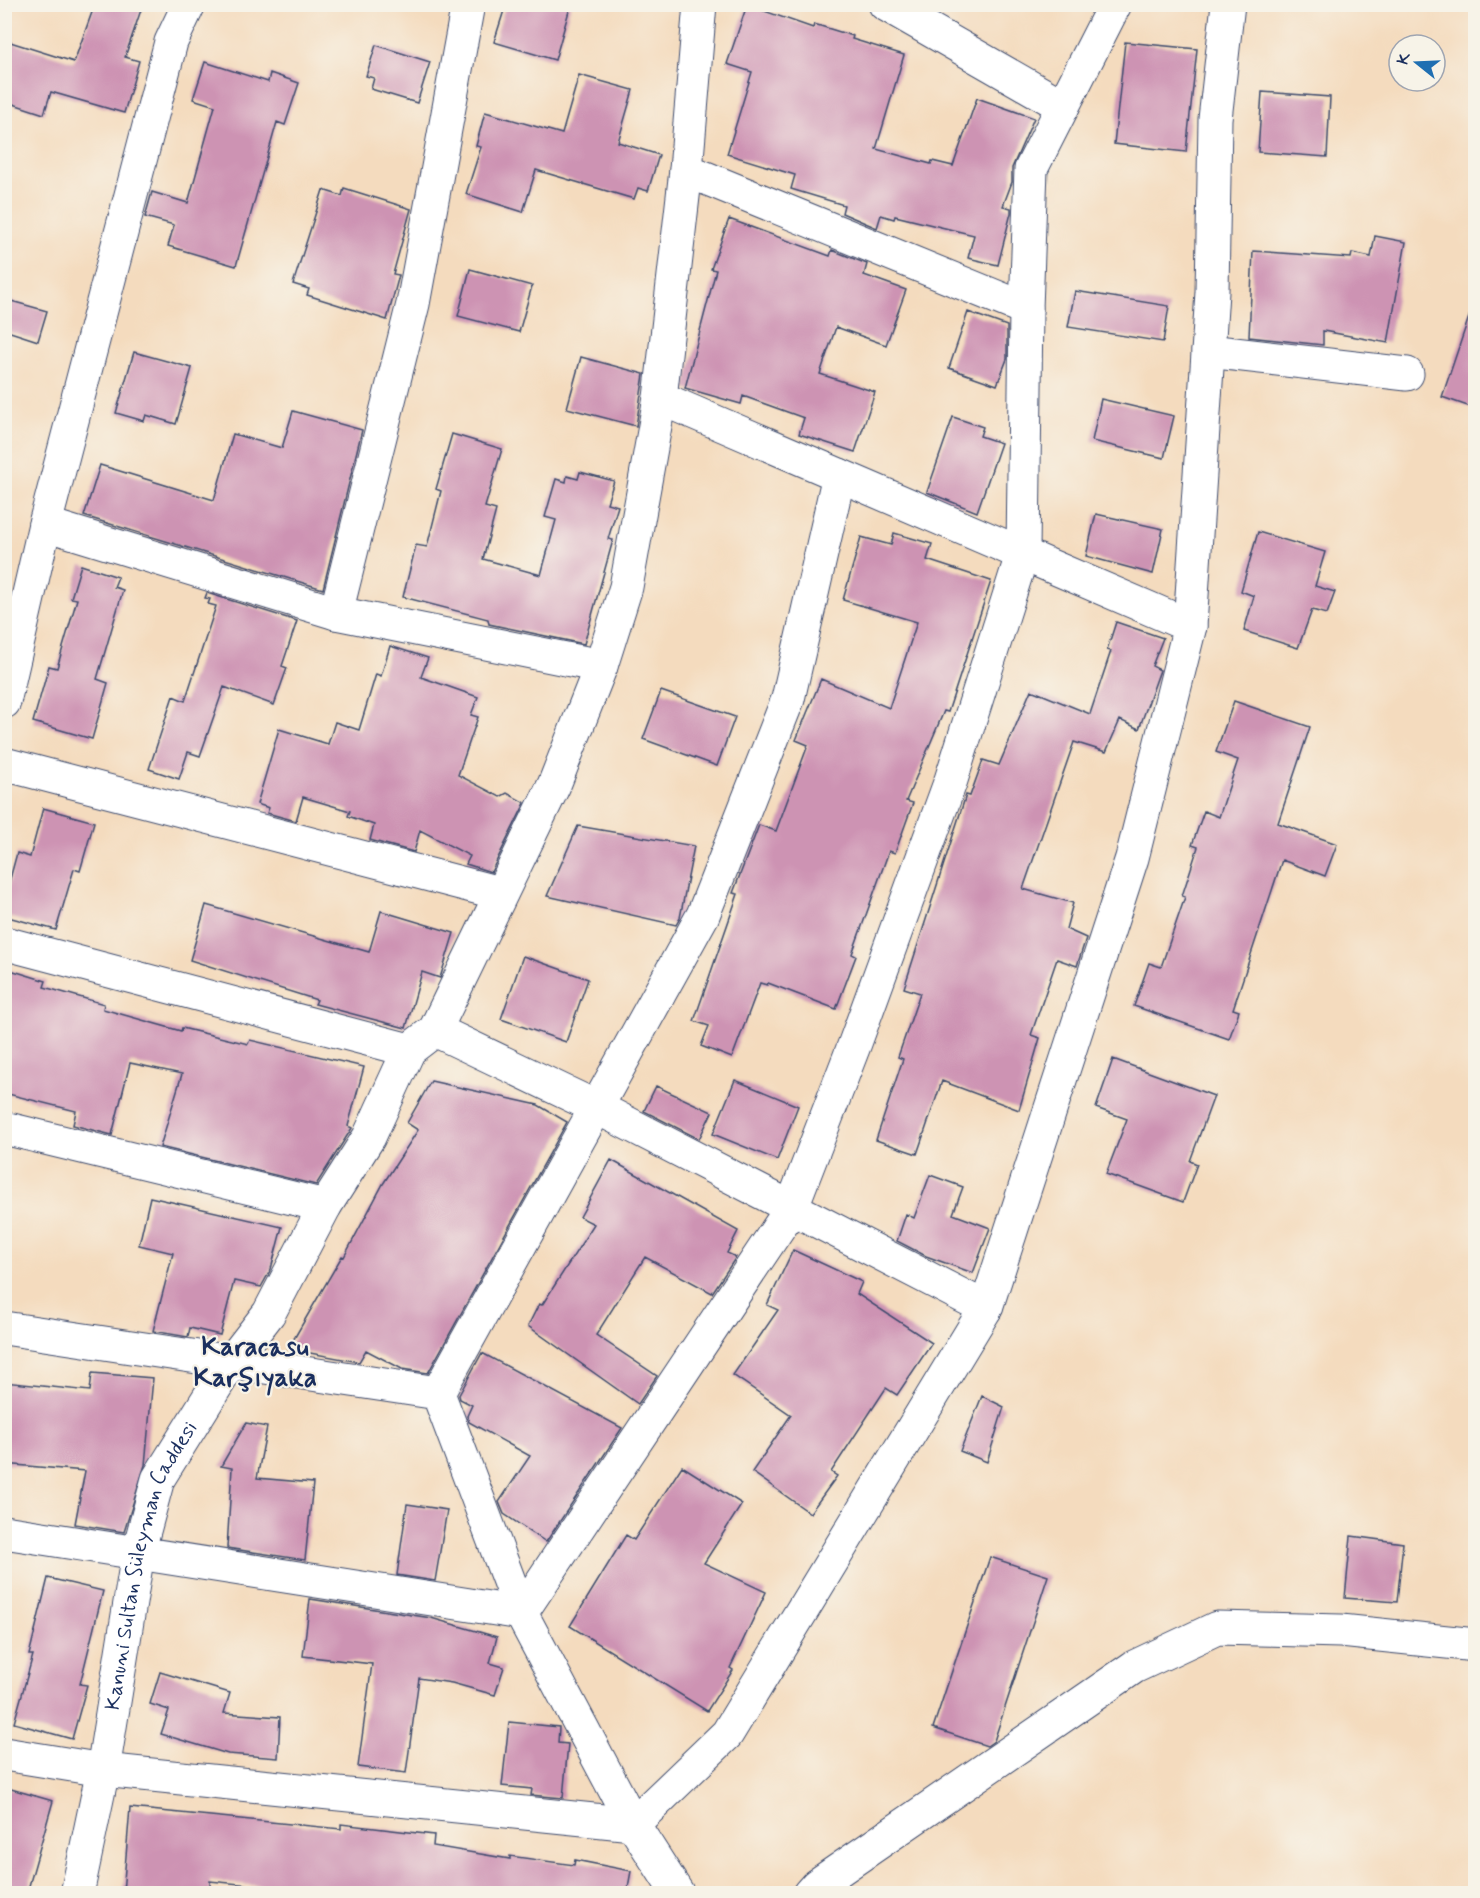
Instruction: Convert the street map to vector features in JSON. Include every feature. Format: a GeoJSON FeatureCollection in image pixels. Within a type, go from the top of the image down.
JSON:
{"type":"FeatureCollection","features":[{"type":"Feature","properties":{"kind":"street"},"geometry":{"type":"LineString","coordinates":[[4,702],[45,524],[171,42],[189,4]]}},
{"type":"Feature","properties":{"kind":"street"},"geometry":{"type":"LineString","coordinates":[[336,613],[412,304],[468,4]]}},
{"type":"Feature","properties":{"kind":"street","name":"Kanuni Sultan Süleyman Caddesi"},"geometry":{"type":"LineString","coordinates":[[77,1893],[103,1770],[138,1552],[158,1479],[231,1362],[269,1313],[325,1206],[369,1137],[409,1050],[435,1030],[499,893],[554,785],[601,666],[626,587],[660,398],[686,170],[700,4]]}},
{"type":"Feature","properties":{"kind":"street"},"geometry":{"type":"LineString","coordinates":[[885,4],[1063,106]]}},
{"type":"Feature","properties":{"kind":"street"},"geometry":{"type":"LineString","coordinates":[[521,1613],[791,1209],[951,780],[1023,552],[1026,309],[1031,169],[1115,4]]}},
{"type":"Feature","properties":{"kind":"street"},"geometry":{"type":"LineString","coordinates":[[4,1754],[103,1770],[633,1824],[727,1734],[986,1308],[1132,858],[1191,626],[1208,351],[1215,119],[1228,4]]}},
{"type":"Feature","properties":{"kind":"street"},"geometry":{"type":"LineString","coordinates":[[686,170],[1026,309]]}},
{"type":"Feature","properties":{"kind":"street"},"geometry":{"type":"LineString","coordinates":[[1208,351],[1407,374]]}},
{"type":"Feature","properties":{"kind":"street"},"geometry":{"type":"LineString","coordinates":[[660,398],[1191,626]]}},
{"type":"Feature","properties":{"kind":"street"},"geometry":{"type":"LineString","coordinates":[[678,1893],[633,1824],[521,1613],[438,1393],[703,915],[788,699],[839,475]]}},
{"type":"Feature","properties":{"kind":"street"},"geometry":{"type":"LineString","coordinates":[[45,524],[336,613],[601,666]]}},
{"type":"Feature","properties":{"kind":"street"},"geometry":{"type":"LineString","coordinates":[[4,764],[499,893]]}},
{"type":"Feature","properties":{"kind":"street"},"geometry":{"type":"LineString","coordinates":[[4,943],[409,1050]]}},
{"type":"Feature","properties":{"kind":"street"},"geometry":{"type":"LineString","coordinates":[[435,1030],[596,1107],[986,1308]]}},
{"type":"Feature","properties":{"kind":"street"},"geometry":{"type":"LineString","coordinates":[[4,1128],[325,1206]]}},
{"type":"Feature","properties":{"kind":"street"},"geometry":{"type":"LineString","coordinates":[[4,1328],[438,1393]]}},
{"type":"Feature","properties":{"kind":"street"},"geometry":{"type":"LineString","coordinates":[[4,1532],[521,1613]]}},
{"type":"Feature","properties":{"kind":"street"},"geometry":{"type":"LineString","coordinates":[[809,1893],[817,1885],[1134,1667],[1217,1628],[1341,1631],[1476,1645]]}},
{"type":"Feature","properties":{"kind":"building"},"geometry":{"type":"Polygon","coordinates":[[[95,4],[143,4],[125,57],[139,61],[124,113],[51,92],[44,114],[4,101],[4,40],[74,62],[95,4]]]}},
{"type":"Feature","properties":{"kind":"building"},"geometry":{"type":"Polygon","coordinates":[[[506,4],[571,4],[555,60],[494,42],[506,4]]]}},
{"type":"Feature","properties":{"kind":"building"},"geometry":{"type":"Polygon","coordinates":[[[747,5],[813,28],[814,24],[853,36],[852,39],[904,55],[876,149],[931,164],[932,161],[953,166],[977,98],[1034,118],[1012,168],[1012,182],[1003,206],[1011,208],[1011,213],[998,265],[968,258],[974,235],[895,216],[894,219],[881,215],[877,228],[842,213],[844,205],[791,189],[795,175],[727,154],[752,72],[727,64],[747,5]]]}},
{"type":"Feature","properties":{"kind":"building"},"geometry":{"type":"Polygon","coordinates":[[[1125,42],[1197,49],[1186,152],[1114,144],[1125,42]]]}},
{"type":"Feature","properties":{"kind":"building"},"geometry":{"type":"Polygon","coordinates":[[[376,45],[430,62],[417,103],[371,89],[374,78],[366,76],[376,45]]]}},
{"type":"Feature","properties":{"kind":"building"},"geometry":{"type":"Polygon","coordinates":[[[205,62],[268,82],[270,73],[299,83],[285,125],[277,122],[236,266],[168,246],[174,225],[145,217],[152,192],[188,203],[215,106],[193,99],[205,62]]]}},
{"type":"Feature","properties":{"kind":"building"},"geometry":{"type":"Polygon","coordinates":[[[579,75],[633,90],[618,142],[659,155],[648,191],[638,188],[634,199],[536,170],[523,212],[466,194],[481,147],[476,146],[485,112],[562,134],[579,75]]]}},
{"type":"Feature","properties":{"kind":"building"},"geometry":{"type":"Polygon","coordinates":[[[1262,92],[1330,97],[1327,157],[1258,152],[1262,92]]]}},
{"type":"Feature","properties":{"kind":"building"},"geometry":{"type":"Polygon","coordinates":[[[344,188],[411,209],[393,274],[399,275],[387,320],[307,295],[309,289],[293,284],[323,190],[342,196],[344,188]]]}},
{"type":"Feature","properties":{"kind":"building"},"geometry":{"type":"Polygon","coordinates":[[[729,219],[830,256],[832,250],[867,264],[864,275],[906,290],[886,345],[836,327],[820,374],[875,392],[855,452],[799,434],[804,418],[743,396],[741,404],[685,388],[716,270],[711,269],[729,219]]]}},
{"type":"Feature","properties":{"kind":"building"},"geometry":{"type":"Polygon","coordinates":[[[1375,236],[1406,242],[1388,343],[1323,331],[1323,345],[1249,337],[1253,251],[1351,258],[1352,253],[1371,257],[1375,236]]]}},
{"type":"Feature","properties":{"kind":"building"},"geometry":{"type":"Polygon","coordinates":[[[470,269],[532,286],[519,332],[458,316],[470,269]]]}},
{"type":"Feature","properties":{"kind":"building"},"geometry":{"type":"Polygon","coordinates":[[[1075,291],[1169,306],[1163,342],[1068,327],[1075,291]]]}},
{"type":"Feature","properties":{"kind":"building"},"geometry":{"type":"Polygon","coordinates":[[[4,299],[47,311],[38,341],[4,330],[4,299]]]}},
{"type":"Feature","properties":{"kind":"building"},"geometry":{"type":"Polygon","coordinates":[[[1471,311],[1476,312],[1476,409],[1442,397],[1471,311]]]}},
{"type":"Feature","properties":{"kind":"building"},"geometry":{"type":"Polygon","coordinates":[[[968,312],[1007,326],[1007,359],[997,385],[949,368],[968,312]]]}},
{"type":"Feature","properties":{"kind":"building"},"geometry":{"type":"Polygon","coordinates":[[[134,352],[192,368],[176,424],[146,415],[144,421],[116,413],[134,352]]]}},
{"type":"Feature","properties":{"kind":"building"},"geometry":{"type":"Polygon","coordinates":[[[581,357],[644,374],[636,426],[567,408],[581,357]]]}},
{"type":"Feature","properties":{"kind":"building"},"geometry":{"type":"Polygon","coordinates":[[[1101,399],[1174,416],[1164,458],[1092,441],[1101,399]]]}},
{"type":"Feature","properties":{"kind":"building"},"geometry":{"type":"Polygon","coordinates":[[[293,411],[362,430],[323,589],[84,516],[100,465],[214,500],[233,434],[282,448],[293,411]]]}},
{"type":"Feature","properties":{"kind":"building"},"geometry":{"type":"Polygon","coordinates":[[[953,417],[983,427],[980,436],[1001,443],[977,512],[927,492],[953,417]]]}},
{"type":"Feature","properties":{"kind":"building"},"geometry":{"type":"Polygon","coordinates":[[[452,434],[502,449],[485,507],[496,510],[483,559],[541,575],[556,520],[545,517],[556,479],[566,482],[567,476],[578,479],[580,472],[614,481],[607,503],[618,506],[608,539],[613,540],[584,644],[489,624],[488,619],[403,597],[416,545],[427,547],[441,491],[436,489],[452,434]]]}},
{"type":"Feature","properties":{"kind":"building"},"geometry":{"type":"Polygon","coordinates":[[[1096,514],[1163,529],[1153,574],[1086,556],[1096,514]]]}},
{"type":"Feature","properties":{"kind":"building"},"geometry":{"type":"Polygon","coordinates":[[[1258,532],[1325,552],[1315,586],[1335,592],[1327,614],[1312,610],[1298,648],[1244,631],[1254,596],[1241,591],[1258,532]]]}},
{"type":"Feature","properties":{"kind":"building"},"geometry":{"type":"Polygon","coordinates":[[[894,533],[932,544],[927,560],[991,581],[948,712],[944,711],[906,801],[913,803],[895,853],[889,851],[852,954],[856,956],[836,1009],[768,983],[767,985],[760,983],[732,1058],[701,1046],[709,1026],[694,1021],[738,894],[733,893],[759,825],[776,831],[808,745],[796,740],[821,679],[889,708],[917,622],[843,600],[861,537],[891,545],[894,533]]]}},
{"type":"Feature","properties":{"kind":"building"},"geometry":{"type":"Polygon","coordinates":[[[81,565],[118,577],[114,587],[123,590],[97,679],[108,683],[92,739],[33,722],[49,666],[57,668],[77,599],[71,598],[81,565]]]}},
{"type":"Feature","properties":{"kind":"building"},"geometry":{"type":"Polygon","coordinates":[[[207,593],[297,621],[282,666],[287,668],[274,705],[224,687],[200,756],[188,752],[179,779],[149,769],[173,696],[185,701],[216,606],[208,604],[210,599],[205,598],[207,593]]]}},
{"type":"Feature","properties":{"kind":"building"},"geometry":{"type":"Polygon","coordinates":[[[1116,622],[1163,638],[1152,666],[1160,670],[1139,729],[1120,720],[1106,752],[1074,742],[1023,889],[1073,903],[1066,929],[1086,938],[1077,966],[1057,959],[1031,1035],[1040,1038],[1019,1110],[942,1081],[917,1154],[876,1140],[903,1059],[898,1057],[920,993],[904,988],[966,795],[970,796],[983,760],[999,765],[1031,690],[1090,714],[1111,651],[1107,650],[1116,622]]]}},
{"type":"Feature","properties":{"kind":"building"},"geometry":{"type":"Polygon","coordinates":[[[390,646],[428,658],[421,677],[478,697],[471,715],[478,717],[458,775],[500,797],[507,793],[525,803],[491,872],[466,864],[470,856],[420,830],[414,852],[370,840],[374,825],[348,816],[350,811],[303,797],[296,821],[267,813],[269,808],[257,804],[279,729],[328,744],[335,722],[359,730],[376,674],[381,676],[390,646]]]}},
{"type":"Feature","properties":{"kind":"building"},"geometry":{"type":"Polygon","coordinates":[[[661,691],[735,717],[717,766],[643,739],[661,691]]]}},
{"type":"Feature","properties":{"kind":"building"},"geometry":{"type":"Polygon","coordinates":[[[1234,701],[1310,727],[1278,823],[1337,844],[1325,876],[1282,860],[1233,1009],[1239,1011],[1229,1039],[1134,1006],[1149,963],[1161,967],[1185,897],[1182,896],[1198,847],[1192,845],[1204,811],[1219,817],[1238,760],[1216,752],[1234,701]]]}},
{"type":"Feature","properties":{"kind":"building"},"geometry":{"type":"Polygon","coordinates":[[[43,808],[94,822],[80,871],[74,869],[56,930],[4,916],[4,901],[17,853],[30,857],[43,808]]]}},
{"type":"Feature","properties":{"kind":"building"},"geometry":{"type":"Polygon","coordinates":[[[578,826],[694,846],[680,918],[676,925],[547,896],[578,826]]]}},
{"type":"Feature","properties":{"kind":"building"},"geometry":{"type":"Polygon","coordinates":[[[206,905],[369,952],[381,911],[454,933],[440,978],[422,972],[406,1028],[315,1004],[317,1000],[190,960],[206,905]]]}},
{"type":"Feature","properties":{"kind":"building"},"geometry":{"type":"Polygon","coordinates":[[[523,956],[588,979],[566,1042],[501,1019],[523,956]]]}},
{"type":"Feature","properties":{"kind":"building"},"geometry":{"type":"Polygon","coordinates":[[[4,968],[46,981],[44,987],[104,1004],[103,1009],[181,1031],[182,1028],[248,1044],[250,1040],[364,1067],[348,1126],[352,1128],[316,1185],[160,1147],[182,1074],[130,1063],[112,1135],[73,1125],[76,1111],[4,1093],[4,968]]]}},
{"type":"Feature","properties":{"kind":"building"},"geometry":{"type":"Polygon","coordinates":[[[1113,1059],[1214,1096],[1190,1161],[1197,1164],[1183,1202],[1106,1174],[1127,1119],[1096,1108],[1113,1059]]]}},
{"type":"Feature","properties":{"kind":"building"},"geometry":{"type":"Polygon","coordinates":[[[735,1080],[798,1106],[777,1160],[713,1134],[735,1080]]]}},
{"type":"Feature","properties":{"kind":"building"},"geometry":{"type":"Polygon","coordinates":[[[431,1081],[538,1105],[567,1122],[428,1373],[402,1369],[366,1350],[359,1362],[288,1349],[342,1256],[344,1257],[383,1184],[418,1130],[407,1123],[431,1081]]]}},
{"type":"Feature","properties":{"kind":"building"},"geometry":{"type":"Polygon","coordinates":[[[656,1086],[712,1112],[699,1139],[644,1111],[656,1086]]]}},
{"type":"Feature","properties":{"kind":"building"},"geometry":{"type":"Polygon","coordinates":[[[611,1160],[738,1231],[727,1253],[736,1257],[712,1293],[645,1257],[596,1335],[657,1376],[638,1404],[528,1326],[539,1304],[542,1305],[594,1224],[580,1217],[611,1160]]]}},
{"type":"Feature","properties":{"kind":"building"},"geometry":{"type":"Polygon","coordinates":[[[930,1175],[963,1187],[953,1214],[990,1228],[973,1273],[926,1256],[897,1241],[906,1214],[914,1218],[930,1175]]]}},
{"type":"Feature","properties":{"kind":"building"},"geometry":{"type":"Polygon","coordinates":[[[150,1197],[282,1227],[271,1269],[261,1287],[234,1281],[220,1335],[190,1328],[188,1337],[153,1331],[173,1253],[139,1245],[150,1197]]]}},
{"type":"Feature","properties":{"kind":"building"},"geometry":{"type":"Polygon","coordinates":[[[793,1250],[862,1282],[857,1294],[932,1343],[897,1395],[886,1388],[831,1472],[837,1476],[810,1513],[752,1472],[791,1415],[733,1375],[778,1310],[767,1305],[793,1250]]]}},
{"type":"Feature","properties":{"kind":"building"},"geometry":{"type":"Polygon","coordinates":[[[482,1353],[622,1428],[546,1542],[504,1514],[499,1502],[530,1456],[469,1422],[467,1416],[472,1405],[460,1399],[459,1395],[482,1353]]]}},
{"type":"Feature","properties":{"kind":"building"},"geometry":{"type":"Polygon","coordinates":[[[92,1373],[153,1378],[145,1465],[124,1532],[75,1524],[85,1471],[4,1464],[4,1382],[90,1391],[92,1373]]]}},
{"type":"Feature","properties":{"kind":"building"},"geometry":{"type":"Polygon","coordinates":[[[982,1396],[1004,1407],[987,1462],[960,1451],[982,1396]]]}},
{"type":"Feature","properties":{"kind":"building"},"geometry":{"type":"Polygon","coordinates":[[[246,1423],[267,1427],[257,1478],[313,1483],[305,1560],[227,1548],[232,1468],[221,1466],[246,1423]]]}},
{"type":"Feature","properties":{"kind":"building"},"geometry":{"type":"Polygon","coordinates":[[[682,1466],[742,1504],[704,1563],[766,1592],[730,1668],[733,1670],[707,1711],[570,1626],[626,1535],[634,1540],[682,1466]]]}},
{"type":"Feature","properties":{"kind":"building"},"geometry":{"type":"Polygon","coordinates":[[[407,1504],[447,1510],[435,1581],[397,1575],[407,1504]]]}},
{"type":"Feature","properties":{"kind":"building"},"geometry":{"type":"Polygon","coordinates":[[[1351,1536],[1403,1543],[1397,1602],[1345,1598],[1351,1536]]]}},
{"type":"Feature","properties":{"kind":"building"},"geometry":{"type":"Polygon","coordinates":[[[990,1557],[1048,1576],[994,1741],[987,1746],[933,1728],[990,1557]]]}},
{"type":"Feature","properties":{"kind":"building"},"geometry":{"type":"Polygon","coordinates":[[[48,1578],[103,1591],[80,1684],[87,1685],[72,1739],[14,1723],[33,1655],[29,1655],[48,1578]]]}},
{"type":"Feature","properties":{"kind":"building"},"geometry":{"type":"Polygon","coordinates":[[[310,1599],[431,1618],[497,1637],[490,1663],[504,1667],[495,1695],[452,1683],[419,1678],[406,1773],[358,1767],[372,1664],[303,1656],[310,1599]]]}},
{"type":"Feature","properties":{"kind":"building"},"geometry":{"type":"Polygon","coordinates":[[[160,1672],[230,1693],[224,1713],[280,1717],[278,1758],[228,1754],[161,1734],[169,1710],[150,1704],[160,1672]]]}},
{"type":"Feature","properties":{"kind":"building"},"geometry":{"type":"Polygon","coordinates":[[[509,1722],[559,1727],[558,1743],[568,1744],[563,1798],[531,1795],[532,1789],[502,1786],[509,1722]]]}},
{"type":"Feature","properties":{"kind":"building"},"geometry":{"type":"Polygon","coordinates":[[[4,1787],[53,1801],[27,1893],[4,1893],[4,1787]]]}},
{"type":"Feature","properties":{"kind":"building"},"geometry":{"type":"Polygon","coordinates":[[[130,1808],[341,1829],[341,1824],[434,1835],[433,1846],[510,1859],[510,1856],[574,1865],[575,1860],[631,1871],[627,1893],[333,1893],[210,1881],[210,1893],[123,1893],[130,1808]]]}},
{"type":"Feature","properties":{"kind":"district","name":"Karacasu Karşıyaka"},"geometry":{"type":"Point","coordinates":[255,1362]}}]}
